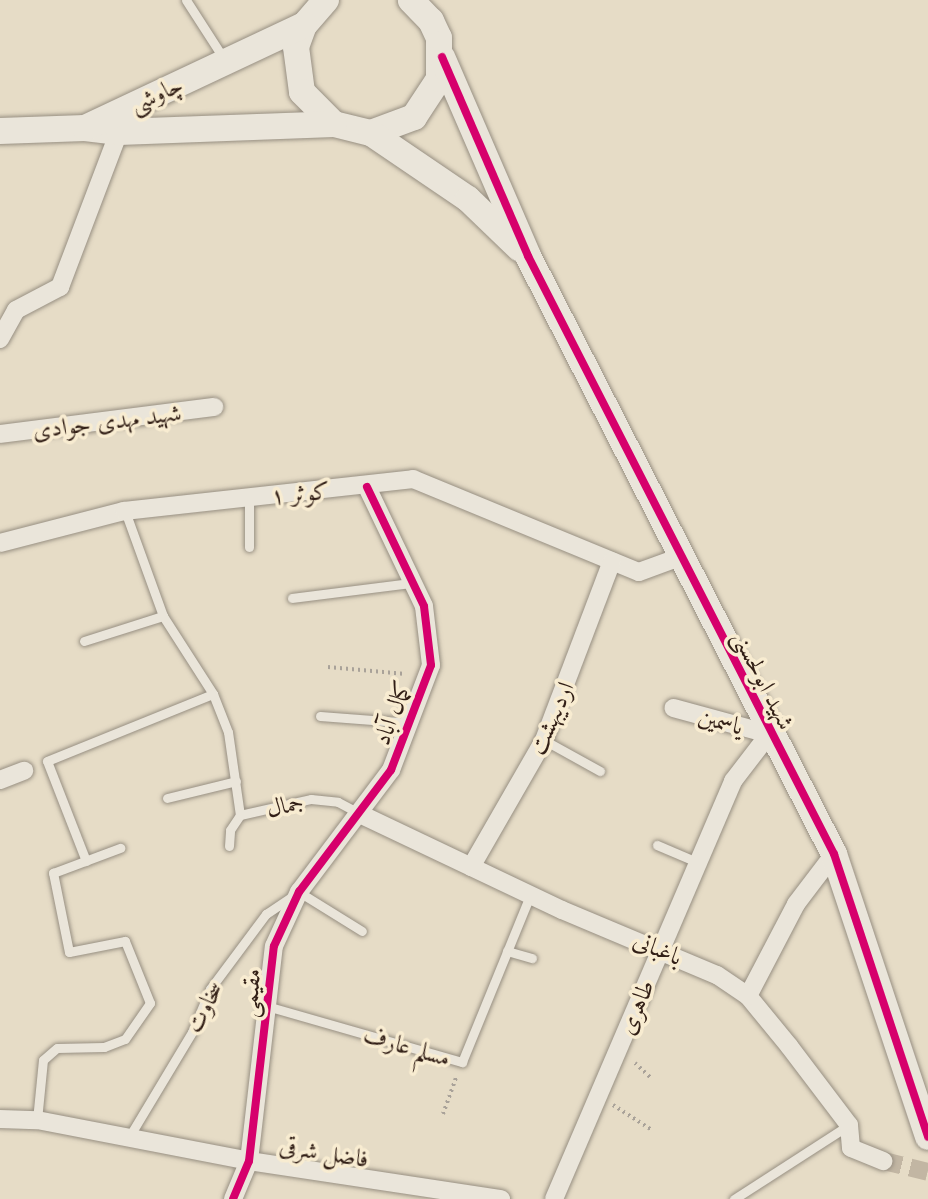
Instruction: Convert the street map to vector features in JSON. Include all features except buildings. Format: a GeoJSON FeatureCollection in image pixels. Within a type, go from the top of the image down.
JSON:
{"type":"FeatureCollection","features":[{"type":"Feature","properties":{"kind":"street"},"geometry":{"type":"LineString","coordinates":[[326,0],[304,25],[296,47],[302,92],[334,124]]}},
{"type":"Feature","properties":{"kind":"street","name":"شهید ابولحسنی"},"geometry":{"type":"LineString","coordinates":[[411,0],[431,21],[442,57],[528,256],[769,734],[834,854],[928,1137]]}},
{"type":"Feature","properties":{"kind":"street","name":"چاوشی"},"geometry":{"type":"LineString","coordinates":[[0,131],[85,128],[304,25]]}},
{"type":"Feature","properties":{"kind":"street"},"geometry":{"type":"LineString","coordinates":[[371,133],[394,128],[422,109],[439,79],[442,57]]}},
{"type":"Feature","properties":{"kind":"street"},"geometry":{"type":"LineString","coordinates":[[85,128],[119,132],[334,124],[371,133],[468,199],[528,256]]}},
{"type":"Feature","properties":{"kind":"street"},"geometry":{"type":"LineString","coordinates":[[0,339],[8,311],[60,287],[119,132]]}},
{"type":"Feature","properties":{"kind":"street","name":"شهید مهدی جوادی"},"geometry":{"type":"LineString","coordinates":[[0,434],[214,407]]}},
{"type":"Feature","properties":{"kind":"street","name":"کوثر ۱"},"geometry":{"type":"LineString","coordinates":[[0,543],[124,511],[367,487],[413,479],[639,572],[680,557]]}},
{"type":"Feature","properties":{"kind":"street","name":"کمال آباد"},"geometry":{"type":"LineString","coordinates":[[362,815],[391,770],[428,676],[424,606],[410,583],[367,487]]}},
{"type":"Feature","properties":{"kind":"street","name":"اردیبهشت"},"geometry":{"type":"LineString","coordinates":[[471,867],[544,740],[612,561]]}},
{"type":"Feature","properties":{"kind":"street","name":"یاسمین"},"geometry":{"type":"LineString","coordinates":[[673,708],[769,734]]}},
{"type":"Feature","properties":{"kind":"street","name":"طاهری"},"geometry":{"type":"LineString","coordinates":[[554,1199],[733,781],[769,734]]}},
{"type":"Feature","properties":{"kind":"street"},"geometry":{"type":"LineString","coordinates":[[0,780],[24,771]]}},
{"type":"Feature","properties":{"kind":"street","name":"باغبانی"},"geometry":{"type":"LineString","coordinates":[[362,815],[530,895],[661,948],[748,996],[849,1125],[851,1148],[884,1161]]}},
{"type":"Feature","properties":{"kind":"street","name":"مقیمی"},"geometry":{"type":"LineString","coordinates":[[233,1199],[249,1161],[270,1007],[274,946],[299,892],[362,815]]}},
{"type":"Feature","properties":{"kind":"street"},"geometry":{"type":"LineString","coordinates":[[748,996],[796,904],[834,854]]}},
{"type":"Feature","properties":{"kind":"street","name":"فاضل شرقی"},"geometry":{"type":"LineString","coordinates":[[0,1119],[37,1120],[249,1161],[501,1199]]}},
{"type":"Feature","properties":{"kind":"lane"},"geometry":{"type":"LineString","coordinates":[[186,0],[226,62]]}},
{"type":"Feature","properties":{"kind":"lane"},"geometry":{"type":"LineString","coordinates":[[249,497],[249,547]]}},
{"type":"Feature","properties":{"kind":"lane"},"geometry":{"type":"LineString","coordinates":[[124,511],[163,616],[213,694],[228,732],[240,815]]}},
{"type":"Feature","properties":{"kind":"lane"},"geometry":{"type":"LineString","coordinates":[[292,598],[410,583]]}},
{"type":"Feature","properties":{"kind":"lane"},"geometry":{"type":"LineString","coordinates":[[84,641],[163,616]]}},
{"type":"Feature","properties":{"kind":"lane"},"geometry":{"type":"LineString","coordinates":[[86,861],[47,761],[213,694]]}},
{"type":"Feature","properties":{"kind":"lane"},"geometry":{"type":"LineString","coordinates":[[320,716],[412,723]]}},
{"type":"Feature","properties":{"kind":"lane"},"geometry":{"type":"LineString","coordinates":[[544,740],[600,771]]}},
{"type":"Feature","properties":{"kind":"lane"},"geometry":{"type":"LineString","coordinates":[[167,798],[236,781]]}},
{"type":"Feature","properties":{"kind":"lane","name":"جمال"},"geometry":{"type":"LineString","coordinates":[[229,846],[230,830],[240,815],[311,799],[338,802],[362,815]]}},
{"type":"Feature","properties":{"kind":"lane"},"geometry":{"type":"LineString","coordinates":[[657,845],[697,862]]}},
{"type":"Feature","properties":{"kind":"lane"},"geometry":{"type":"LineString","coordinates":[[37,1120],[43,1060],[57,1048],[104,1047],[125,1039],[150,1003],[125,941],[69,952],[53,873],[120,848]]}},
{"type":"Feature","properties":{"kind":"lane"},"geometry":{"type":"LineString","coordinates":[[299,892],[362,931]]}},
{"type":"Feature","properties":{"kind":"lane","name":"سخاوت"},"geometry":{"type":"LineString","coordinates":[[128,1138],[192,1032],[210,989],[266,914],[299,892]]}},
{"type":"Feature","properties":{"kind":"lane","name":"مسلم عارف"},"geometry":{"type":"LineString","coordinates":[[270,1007],[462,1062],[530,895]]}},
{"type":"Feature","properties":{"kind":"lane"},"geometry":{"type":"LineString","coordinates":[[507,951],[532,958]]}},
{"type":"Feature","properties":{"kind":"lane"},"geometry":{"type":"LineString","coordinates":[[734,1199],[849,1125]]}},
{"type":"Feature","properties":{"kind":"path"},"geometry":{"type":"LineString","coordinates":[[328,667],[428,676]]}},
{"type":"Feature","properties":{"kind":"path"},"geometry":{"type":"LineString","coordinates":[[443,1114],[462,1062]]}},
{"type":"Feature","properties":{"kind":"path"},"geometry":{"type":"LineString","coordinates":[[598,1095],[652,1130]]}},
{"type":"Feature","properties":{"kind":"tunnel"},"geometry":{"type":"LineString","coordinates":[[884,1161],[928,1172]]}},
{"type":"Feature","properties":{"kind":"cycle path"},"geometry":{"type":"LineString","coordinates":[[442,57],[528,256],[834,854],[928,1137]]}},
{"type":"Feature","properties":{"kind":"cycle path"},"geometry":{"type":"LineString","coordinates":[[233,1199],[249,1161],[274,946],[299,892],[391,770],[431,665],[424,606],[367,487]]}}]}
